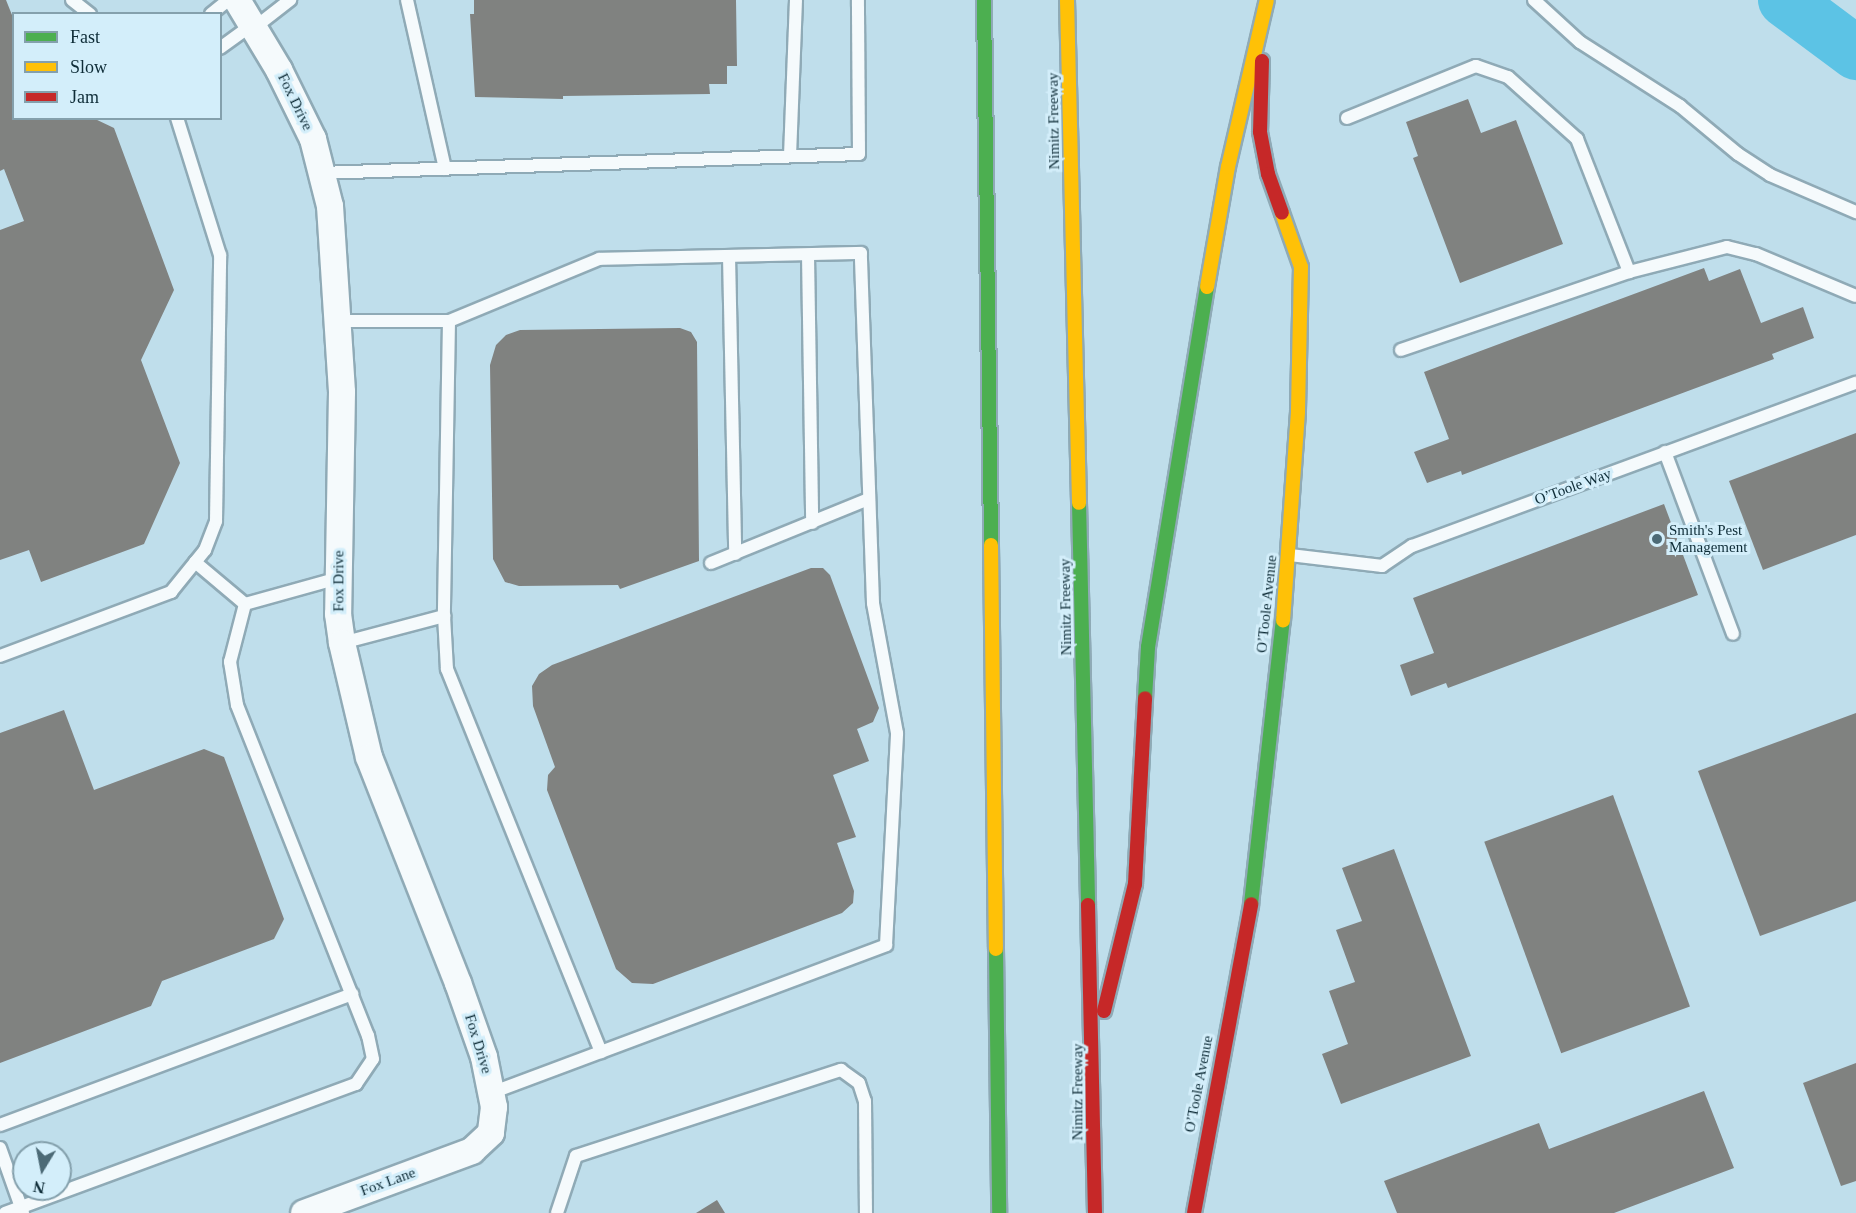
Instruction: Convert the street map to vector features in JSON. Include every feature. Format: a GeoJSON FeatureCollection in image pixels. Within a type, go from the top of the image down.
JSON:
{"type":"FeatureCollection","features":[{"type":"Feature","properties":{"kind":"main road"},"geometry":{"type":"LineString","coordinates":[[984,0],[999,1213]]}},
{"type":"Feature","properties":{"kind":"main road","name":"Nimitz Freeway"},"geometry":{"type":"LineString","coordinates":[[1067,0],[1094,1053],[1095,1213]]}},
{"type":"Feature","properties":{"kind":"main road"},"geometry":{"type":"LineString","coordinates":[[1094,1053],[1135,884],[1148,647],[1168,518],[1228,167],[1270,0]]}},
{"type":"Feature","properties":{"kind":"main road","name":"O’Toole Avenue"},"geometry":{"type":"LineString","coordinates":[[1194,1213],[1258,866],[1289,555],[1298,412],[1301,267],[1268,174],[1260,132],[1259,78],[1270,0]]}},
{"type":"Feature","properties":{"kind":"street","name":"Fox Drive"},"geometry":{"type":"LineString","coordinates":[[237,0],[313,139],[330,206],[342,392],[339,578],[342,643],[369,757],[458,982],[484,1057],[491,1093],[491,1133],[471,1151]]}},
{"type":"Feature","properties":{"kind":"street","name":"Fox Lane"},"geometry":{"type":"LineString","coordinates":[[304,1213],[471,1151]]}},
{"type":"Feature","properties":{"kind":"lane"},"geometry":{"type":"LineString","coordinates":[[72,0],[87,12]]}},
{"type":"Feature","properties":{"kind":"lane"},"geometry":{"type":"LineString","coordinates":[[213,12],[228,0]]}},
{"type":"Feature","properties":{"kind":"lane"},"geometry":{"type":"LineString","coordinates":[[222,47],[290,0]]}},
{"type":"Feature","properties":{"kind":"lane"},"geometry":{"type":"LineString","coordinates":[[407,0],[445,169]]}},
{"type":"Feature","properties":{"kind":"lane"},"geometry":{"type":"LineString","coordinates":[[790,156],[796,0]]}},
{"type":"Feature","properties":{"kind":"lane"},"geometry":{"type":"LineString","coordinates":[[321,173],[859,154],[858,0]]}},
{"type":"Feature","properties":{"kind":"lane"},"geometry":{"type":"LineString","coordinates":[[1534,0],[1580,42],[1680,106],[1738,154],[1770,175],[1856,212]]}},
{"type":"Feature","properties":{"kind":"lane"},"geometry":{"type":"LineString","coordinates":[[1347,118],[1476,66],[1508,77],[1577,139],[1629,272]]}},
{"type":"Feature","properties":{"kind":"lane"},"geometry":{"type":"LineString","coordinates":[[0,656],[171,592],[205,550],[216,521],[220,255],[178,120]]}},
{"type":"Feature","properties":{"kind":"lane"},"geometry":{"type":"LineString","coordinates":[[1401,350],[1629,272],[1726,247],[1756,254],[1856,296]]}},
{"type":"Feature","properties":{"kind":"lane"},"geometry":{"type":"LineString","coordinates":[[337,321],[449,321],[599,259],[861,253],[873,603],[897,733],[886,945],[491,1093]]}},
{"type":"Feature","properties":{"kind":"lane"},"geometry":{"type":"LineString","coordinates":[[808,255],[812,523]]}},
{"type":"Feature","properties":{"kind":"lane"},"geometry":{"type":"LineString","coordinates":[[729,256],[735,554]]}},
{"type":"Feature","properties":{"kind":"lane"},"geometry":{"type":"LineString","coordinates":[[449,321],[444,616],[447,669],[601,1052]]}},
{"type":"Feature","properties":{"kind":"lane","name":"O’Toole Way"},"geometry":{"type":"LineString","coordinates":[[1289,555],[1382,566],[1412,546],[1856,383]]}},
{"type":"Feature","properties":{"kind":"lane"},"geometry":{"type":"LineString","coordinates":[[1665,452],[1733,634]]}},
{"type":"Feature","properties":{"kind":"lane"},"geometry":{"type":"LineString","coordinates":[[711,563],[869,499]]}},
{"type":"Feature","properties":{"kind":"lane"},"geometry":{"type":"LineString","coordinates":[[195,562],[244,604]]}},
{"type":"Feature","properties":{"kind":"lane"},"geometry":{"type":"LineString","coordinates":[[244,604],[339,578]]}},
{"type":"Feature","properties":{"kind":"lane"},"geometry":{"type":"LineString","coordinates":[[5,1213],[22,1210],[357,1084],[372,1059],[351,994],[237,705],[230,662],[244,604]]}},
{"type":"Feature","properties":{"kind":"lane"},"geometry":{"type":"LineString","coordinates":[[342,643],[444,616]]}},
{"type":"Feature","properties":{"kind":"lane"},"geometry":{"type":"LineString","coordinates":[[0,1125],[351,994]]}},
{"type":"Feature","properties":{"kind":"lane"},"geometry":{"type":"LineString","coordinates":[[557,1213],[576,1156],[841,1070],[859,1083],[865,1101],[866,1213]]}},
{"type":"Feature","properties":{"kind":"lane"},"geometry":{"type":"LineString","coordinates":[[0,1148],[22,1210]]}},
{"type":"Feature","properties":{"kind":"building"},"geometry":{"type":"Polygon","coordinates":[[[0,0],[6,0],[12,15],[12,120],[97,120],[114,128],[174,290],[141,360],[180,463],[144,544],[41,582],[29,550],[0,560],[0,230],[24,221],[4,169],[0,171],[0,0]]]}},
{"type":"Feature","properties":{"kind":"building"},"geometry":{"type":"Polygon","coordinates":[[[474,0],[736,0],[737,66],[727,66],[727,84],[709,84],[710,94],[563,96],[563,99],[475,97],[470,14],[474,14],[474,0]]]}},
{"type":"Feature","properties":{"kind":"building"},"geometry":{"type":"Polygon","coordinates":[[[1468,99],[1481,133],[1516,120],[1563,244],[1460,283],[1413,158],[1418,156],[1406,122],[1468,99]]]}},
{"type":"Feature","properties":{"kind":"building"},"geometry":{"type":"Polygon","coordinates":[[[1704,268],[1709,281],[1740,269],[1761,323],[1803,307],[1814,338],[1772,354],[1774,359],[1462,475],[1461,471],[1427,483],[1414,452],[1449,439],[1424,372],[1704,268]]]}},
{"type":"Feature","properties":{"kind":"building"},"geometry":{"type":"Polygon","coordinates":[[[680,328],[691,332],[697,342],[699,561],[620,589],[618,585],[519,586],[505,582],[493,559],[490,365],[496,345],[506,335],[520,330],[680,328]]]}},
{"type":"Feature","properties":{"kind":"building"},"geometry":{"type":"Polygon","coordinates":[[[1856,433],[1856,535],[1763,570],[1729,481],[1856,433]]]}},
{"type":"Feature","properties":{"kind":"building"},"geometry":{"type":"Polygon","coordinates":[[[1664,504],[1698,595],[1448,688],[1446,683],[1411,696],[1400,665],[1434,653],[1413,598],[1664,504]]]}},
{"type":"Feature","properties":{"kind":"building"},"geometry":{"type":"Polygon","coordinates":[[[811,568],[823,568],[830,575],[879,708],[873,722],[857,729],[869,761],[833,775],[856,837],[837,843],[854,891],[853,903],[842,913],[653,984],[632,983],[616,969],[547,790],[548,775],[555,767],[533,706],[532,686],[539,674],[552,665],[811,568]]]}},
{"type":"Feature","properties":{"kind":"building"},"geometry":{"type":"Polygon","coordinates":[[[64,710],[94,790],[204,749],[224,757],[284,919],[274,939],[162,981],[151,1006],[0,1063],[0,733],[64,710]]]}},
{"type":"Feature","properties":{"kind":"building"},"geometry":{"type":"Polygon","coordinates":[[[1856,713],[1856,901],[1760,936],[1698,771],[1856,713]]]}},
{"type":"Feature","properties":{"kind":"building"},"geometry":{"type":"Polygon","coordinates":[[[1613,795],[1690,1006],[1561,1053],[1484,842],[1613,795]]]}},
{"type":"Feature","properties":{"kind":"building"},"geometry":{"type":"Polygon","coordinates":[[[1394,849],[1471,1056],[1341,1104],[1322,1054],[1348,1044],[1329,991],[1355,982],[1336,930],[1362,921],[1342,868],[1394,849]]]}},
{"type":"Feature","properties":{"kind":"building"},"geometry":{"type":"Polygon","coordinates":[[[1856,1063],[1856,1181],[1841,1186],[1803,1083],[1856,1063]]]}},
{"type":"Feature","properties":{"kind":"building"},"geometry":{"type":"Polygon","coordinates":[[[1704,1091],[1734,1168],[1614,1213],[1397,1213],[1384,1181],[1539,1123],[1549,1149],[1704,1091]]]}},
{"type":"Feature","properties":{"kind":"building"},"geometry":{"type":"Polygon","coordinates":[[[717,1200],[725,1213],[696,1213],[717,1200]]]}},
{"type":"Feature","properties":{"kind":"waterway"},"geometry":{"type":"LineString","coordinates":[[1785,0],[1856,53]]}},
{"type":"Feature","properties":{"kind":"traffic: fast"},"geometry":{"type":"LineString","coordinates":[[984,0],[991,545]]}},
{"type":"Feature","properties":{"kind":"traffic: fast"},"geometry":{"type":"LineString","coordinates":[[1145,698],[1148,647],[1207,287]]}},
{"type":"Feature","properties":{"kind":"traffic: fast"},"geometry":{"type":"LineString","coordinates":[[1079,503],[1088,905]]}},
{"type":"Feature","properties":{"kind":"traffic: fast"},"geometry":{"type":"LineString","coordinates":[[1251,904],[1283,620]]}},
{"type":"Feature","properties":{"kind":"traffic: fast"},"geometry":{"type":"LineString","coordinates":[[996,949],[999,1213]]}},
{"type":"Feature","properties":{"kind":"traffic: slow"},"geometry":{"type":"LineString","coordinates":[[1067,0],[1079,503]]}},
{"type":"Feature","properties":{"kind":"traffic: slow"},"geometry":{"type":"LineString","coordinates":[[1207,287],[1228,167],[1267,0]]}},
{"type":"Feature","properties":{"kind":"traffic: slow"},"geometry":{"type":"LineString","coordinates":[[1282,213],[1301,267],[1298,412],[1283,620]]}},
{"type":"Feature","properties":{"kind":"traffic: slow"},"geometry":{"type":"LineString","coordinates":[[991,545],[996,949]]}},
{"type":"Feature","properties":{"kind":"traffic: jam"},"geometry":{"type":"LineString","coordinates":[[1262,61],[1260,132],[1268,174],[1282,213]]}},
{"type":"Feature","properties":{"kind":"traffic: jam"},"geometry":{"type":"LineString","coordinates":[[1104,1011],[1135,884],[1145,698]]}},
{"type":"Feature","properties":{"kind":"traffic: jam"},"geometry":{"type":"LineString","coordinates":[[1194,1213],[1251,904]]}},
{"type":"Feature","properties":{"kind":"traffic: jam"},"geometry":{"type":"LineString","coordinates":[[1088,905],[1095,1213]]}},
{"type":"Feature","properties":{"kind":"place","name":"Smith's Pest Management"},"geometry":{"type":"Point","coordinates":[1657,539]}}]}
